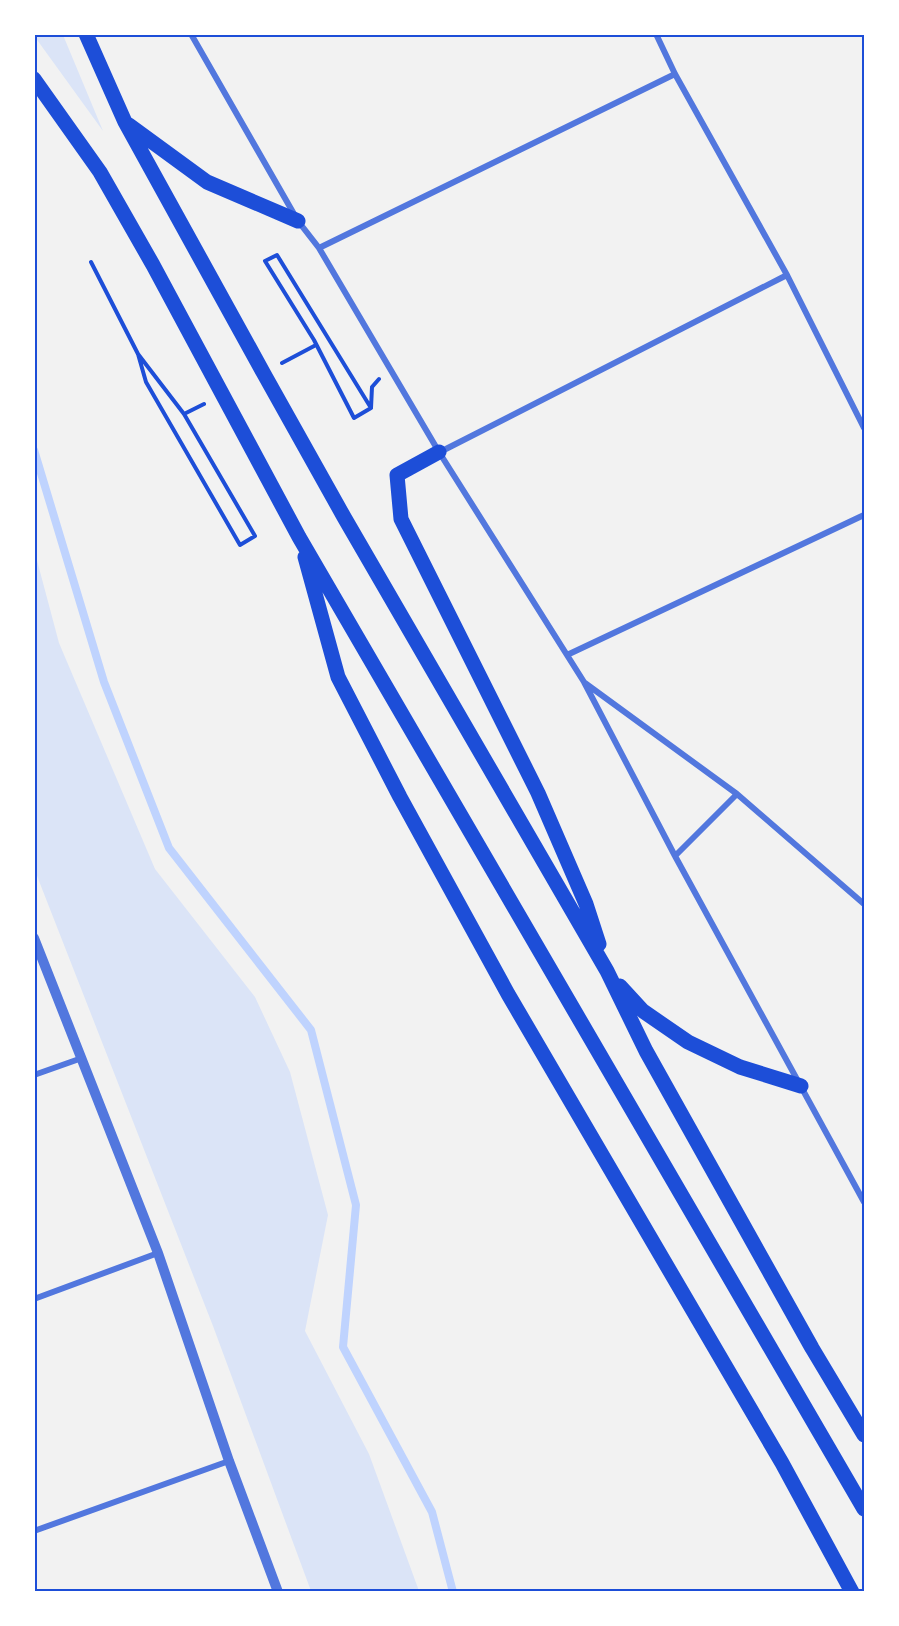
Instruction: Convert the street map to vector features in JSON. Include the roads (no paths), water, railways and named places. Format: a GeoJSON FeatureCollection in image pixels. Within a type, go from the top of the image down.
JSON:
{"type":"FeatureCollection","features":[{"type":"Feature","properties":{"kind":"main road"},"geometry":{"type":"LineString","coordinates":[[86,34],[125,122],[344,517],[607,971],[646,1051],[812,1348],[864,1435]]}},
{"type":"Feature","properties":{"kind":"main road"},"geometry":{"type":"LineString","coordinates":[[34,79],[106,182],[299,537],[864,1509]]}},
{"type":"Feature","properties":{"kind":"main road"},"geometry":{"type":"LineString","coordinates":[[125,122],[207,182],[298,221]]}},
{"type":"Feature","properties":{"kind":"main road"},"geometry":{"type":"LineString","coordinates":[[439,452],[398,475],[401,519],[538,793],[586,904],[607,971],[643,1011],[688,1042],[740,1067],[801,1086]]}},
{"type":"Feature","properties":{"kind":"main road"},"geometry":{"type":"LineString","coordinates":[[299,537],[338,677],[400,797],[508,994],[782,1463],[852,1592]]}},
{"type":"Feature","properties":{"kind":"street"},"geometry":{"type":"LineString","coordinates":[[656,34],[675,74],[787,275],[864,429]]}},
{"type":"Feature","properties":{"kind":"street"},"geometry":{"type":"LineString","coordinates":[[194,35],[298,221],[319,248],[439,452],[584,682],[675,856],[864,1202]]}},
{"type":"Feature","properties":{"kind":"street"},"geometry":{"type":"LineString","coordinates":[[319,248],[675,74]]}},
{"type":"Feature","properties":{"kind":"street"},"geometry":{"type":"LineString","coordinates":[[439,452],[787,275]]}},
{"type":"Feature","properties":{"kind":"street"},"geometry":{"type":"LineString","coordinates":[[567,655],[864,515]]}},
{"type":"Feature","properties":{"kind":"street"},"geometry":{"type":"LineString","coordinates":[[584,682],[737,794],[864,904]]}},
{"type":"Feature","properties":{"kind":"street"},"geometry":{"type":"LineString","coordinates":[[675,856],[737,794]]}},
{"type":"Feature","properties":{"kind":"street"},"geometry":{"type":"LineString","coordinates":[[34,938],[158,1253],[229,1461],[278,1592]]}},
{"type":"Feature","properties":{"kind":"street"},"geometry":{"type":"LineString","coordinates":[[34,1075],[82,1058]]}},
{"type":"Feature","properties":{"kind":"street"},"geometry":{"type":"LineString","coordinates":[[34,1299],[158,1253]]}},
{"type":"Feature","properties":{"kind":"street"},"geometry":{"type":"LineString","coordinates":[[34,1531],[229,1461]]}},
{"type":"Feature","properties":{"kind":"waterway"},"geometry":{"type":"LineString","coordinates":[[34,450],[104,682],[169,848],[311,1030],[356,1205],[343,1347],[432,1512],[453,1592]]}}]}
